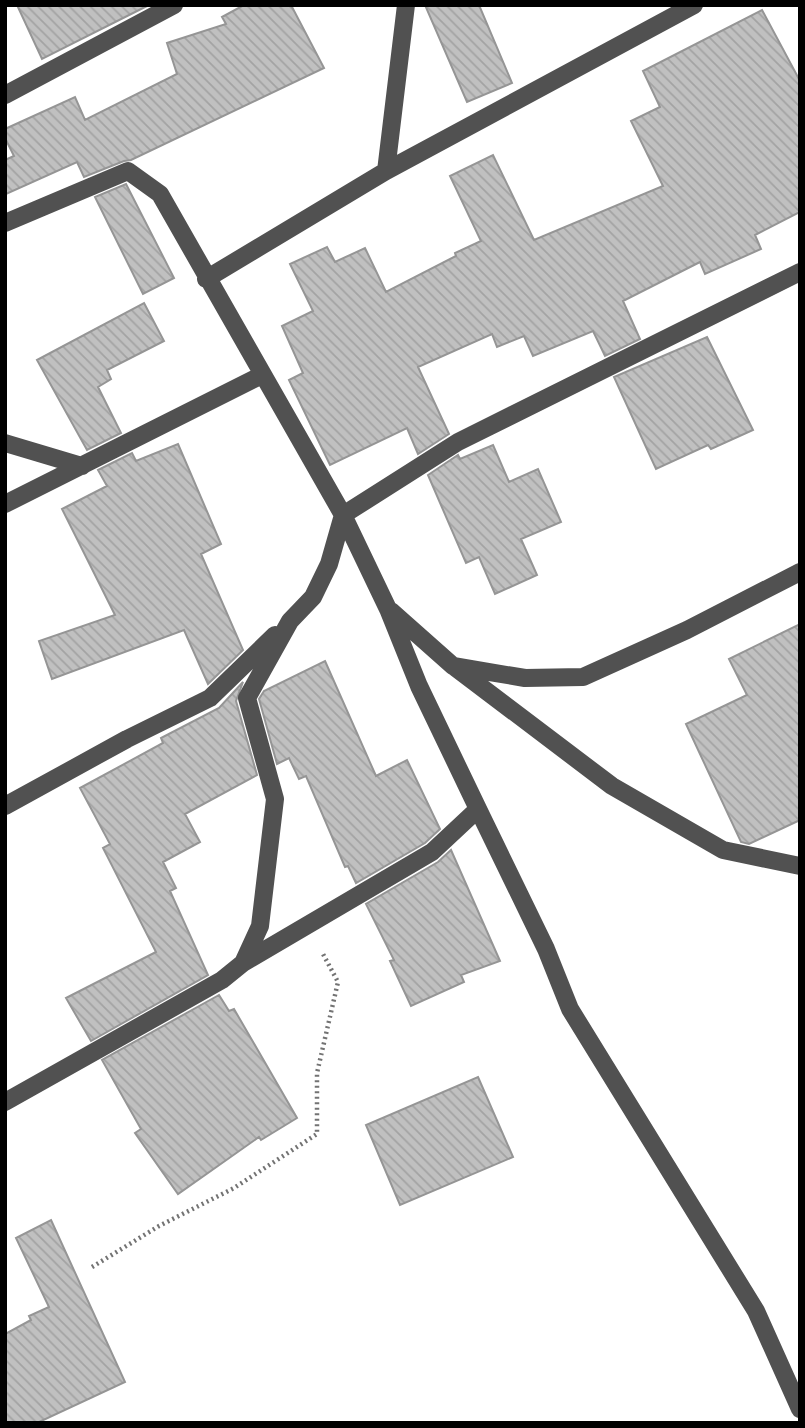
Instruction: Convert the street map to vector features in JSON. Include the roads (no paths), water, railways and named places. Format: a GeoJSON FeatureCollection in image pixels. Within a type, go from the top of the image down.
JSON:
{"type":"FeatureCollection","features":[{"type":"Feature","properties":{"kind":"street"},"geometry":{"type":"LineString","coordinates":[[5,95],[174,5]]}},
{"type":"Feature","properties":{"kind":"street"},"geometry":{"type":"LineString","coordinates":[[386,171],[407,5]]}},
{"type":"Feature","properties":{"kind":"street"},"geometry":{"type":"LineString","coordinates":[[206,279],[386,171],[694,5]]}},
{"type":"Feature","properties":{"kind":"street"},"geometry":{"type":"LineString","coordinates":[[5,223],[128,171],[160,194],[342,515],[388,609],[419,686],[547,949],[570,1009],[756,1311],[800,1409]]}},
{"type":"Feature","properties":{"kind":"street"},"geometry":{"type":"LineString","coordinates":[[5,806],[127,738],[210,698],[313,597],[330,564],[342,515],[458,442],[800,272]]}},
{"type":"Feature","properties":{"kind":"street"},"geometry":{"type":"LineString","coordinates":[[5,504],[262,375]]}},
{"type":"Feature","properties":{"kind":"street"},"geometry":{"type":"LineString","coordinates":[[5,443],[82,466]]}},
{"type":"Feature","properties":{"kind":"street"},"geometry":{"type":"LineString","coordinates":[[453,666],[525,678],[583,677],[687,631],[800,572]]}},
{"type":"Feature","properties":{"kind":"street"},"geometry":{"type":"LineString","coordinates":[[388,609],[453,666],[612,786],[723,850],[800,866]]}},
{"type":"Feature","properties":{"kind":"street"},"geometry":{"type":"LineString","coordinates":[[243,963],[260,926],[275,799],[247,698],[290,621]]}},
{"type":"Feature","properties":{"kind":"street"},"geometry":{"type":"LineString","coordinates":[[5,1102],[222,980],[243,963],[432,852],[478,809]]}}]}
